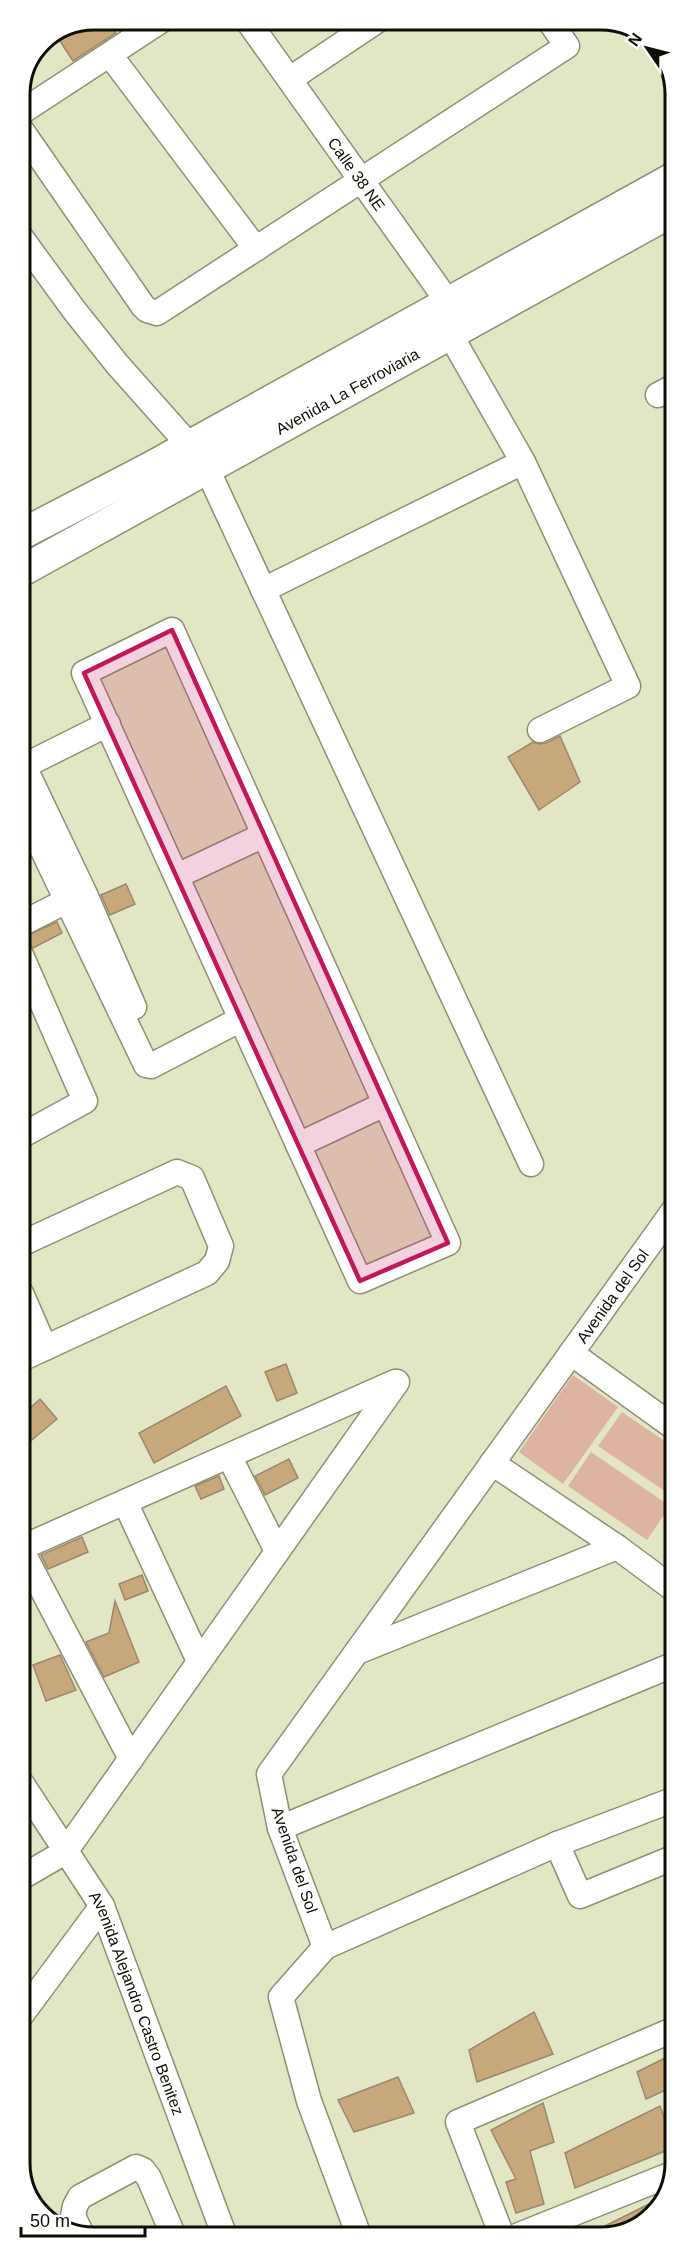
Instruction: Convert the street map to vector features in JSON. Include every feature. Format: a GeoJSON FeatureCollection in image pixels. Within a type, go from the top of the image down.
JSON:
{"type":"FeatureCollection","features":[{"type":"Feature","properties":{"kind":"main road","name":"Avenida La Ferroviaria"},"geometry":{"type":"LineString","coordinates":[[30,530],[189,445],[665,182]]}},
{"type":"Feature","properties":{"kind":"main road","name":"Avenida La Ferroviaria"},"geometry":{"type":"LineString","coordinates":[[30,566],[458,332],[665,215]]}},
{"type":"Feature","properties":{"kind":"main road"},"geometry":{"type":"LineString","coordinates":[[520,297],[511,296],[507,291],[508,285],[514,278],[559,254],[572,242],[578,230]]}},
{"type":"Feature","properties":{"kind":"street"},"geometry":{"type":"LineString","coordinates":[[30,107],[147,30]]}},
{"type":"Feature","properties":{"kind":"street","name":"Calle 38 NE"},"geometry":{"type":"LineString","coordinates":[[254,30],[449,302],[458,332],[523,462],[628,686],[540,730]]}},
{"type":"Feature","properties":{"kind":"street"},"geometry":{"type":"LineString","coordinates":[[290,79],[363,30]]}},
{"type":"Feature","properties":{"kind":"street"},"geometry":{"type":"LineString","coordinates":[[30,142],[147,310],[157,313],[567,46],[556,30]]}},
{"type":"Feature","properties":{"kind":"street"},"geometry":{"type":"LineString","coordinates":[[110,55],[256,249]]}},
{"type":"Feature","properties":{"kind":"street"},"geometry":{"type":"LineString","coordinates":[[30,250],[117,364],[189,445]]}},
{"type":"Feature","properties":{"kind":"street"},"geometry":{"type":"LineString","coordinates":[[263,590],[523,462]]}},
{"type":"Feature","properties":{"kind":"street"},"geometry":{"type":"LineString","coordinates":[[207,469],[531,1164]]}},
{"type":"Feature","properties":{"kind":"street"},"geometry":{"type":"LineString","coordinates":[[172,630],[264,834],[448,1243],[360,1281],[84,672],[172,630]]}},
{"type":"Feature","properties":{"kind":"street"},"geometry":{"type":"LineString","coordinates":[[30,760],[108,724]]}},
{"type":"Feature","properties":{"kind":"street"},"geometry":{"type":"LineString","coordinates":[[30,784],[141,1058],[146,1065],[151,1066],[242,1019]]}},
{"type":"Feature","properties":{"kind":"street"},"geometry":{"type":"LineString","coordinates":[[30,820],[75,897]]}},
{"type":"Feature","properties":{"kind":"street"},"geometry":{"type":"LineString","coordinates":[[177,876],[264,834]]}},
{"type":"Feature","properties":{"kind":"street"},"geometry":{"type":"LineString","coordinates":[[30,920],[75,897]]}},
{"type":"Feature","properties":{"kind":"street"},"geometry":{"type":"LineString","coordinates":[[30,976],[85,1101],[30,1131]]}},
{"type":"Feature","properties":{"kind":"street"},"geometry":{"type":"LineString","coordinates":[[298,1145],[385,1104]]}},
{"type":"Feature","properties":{"kind":"street"},"geometry":{"type":"LineString","coordinates":[[30,1240],[177,1172],[192,1178],[221,1246],[217,1261],[207,1273],[30,1355]]}},
{"type":"Feature","properties":{"kind":"street","name":"Avenida del Sol"},"geometry":{"type":"LineString","coordinates":[[325,1947],[280,1828],[269,1774],[665,1223]]}},
{"type":"Feature","properties":{"kind":"street"},"geometry":{"type":"LineString","coordinates":[[30,1314],[45,1348]]}},
{"type":"Feature","properties":{"kind":"street","name":"Avenida del Sol"},"geometry":{"type":"LineString","coordinates":[[572,1353],[665,1419]]}},
{"type":"Feature","properties":{"kind":"street"},"geometry":{"type":"LineString","coordinates":[[30,1544],[397,1382],[65,1852],[30,1872]]}},
{"type":"Feature","properties":{"kind":"street"},"geometry":{"type":"LineString","coordinates":[[229,1456],[277,1551]]}},
{"type":"Feature","properties":{"kind":"street"},"geometry":{"type":"LineString","coordinates":[[492,1463],[617,1547],[665,1583]]}},
{"type":"Feature","properties":{"kind":"street"},"geometry":{"type":"LineString","coordinates":[[125,1502],[199,1661]]}},
{"type":"Feature","properties":{"kind":"street"},"geometry":{"type":"LineString","coordinates":[[357,1652],[617,1547]]}},
{"type":"Feature","properties":{"kind":"street"},"geometry":{"type":"LineString","coordinates":[[30,1565],[131,1759]]}},
{"type":"Feature","properties":{"kind":"street"},"geometry":{"type":"LineString","coordinates":[[280,1828],[665,1668]]}},
{"type":"Feature","properties":{"kind":"street","name":"Avenida Alejandro Castro Benitez"},"geometry":{"type":"LineString","coordinates":[[30,1798],[102,1906],[221,2227]]}},
{"type":"Feature","properties":{"kind":"street"},"geometry":{"type":"LineString","coordinates":[[356,2227],[309,2101],[281,1996],[325,1947],[557,1844],[665,1802]]}},
{"type":"Feature","properties":{"kind":"street"},"geometry":{"type":"LineString","coordinates":[[557,1844],[580,1896],[665,1861]]}},
{"type":"Feature","properties":{"kind":"street"},"geometry":{"type":"LineString","coordinates":[[30,2003],[102,1906]]}},
{"type":"Feature","properties":{"kind":"street"},"geometry":{"type":"LineString","coordinates":[[499,2227],[458,2122],[665,2033]]}},
{"type":"Feature","properties":{"kind":"street"},"geometry":{"type":"LineString","coordinates":[[78,2225],[74,2216],[75,2206],[80,2197],[136,2167],[143,2170],[149,2178],[170,2227]]}},
{"type":"Feature","properties":{"kind":"street"},"geometry":{"type":"LineString","coordinates":[[539,2227],[663,2178]]}},
{"type":"Feature","properties":{"kind":"highlighted area"},"geometry":{"type":"Polygon","coordinates":[[[172,630],[448,1243],[360,1281],[84,673],[172,630]]]}},
{"type":"Feature","properties":{"kind":"shaded area"},"geometry":{"type":"Polygon","coordinates":[[[573,1375],[618,1407],[563,1484],[519,1452],[573,1375]]]}},
{"type":"Feature","properties":{"kind":"shaded area"},"geometry":{"type":"Polygon","coordinates":[[[622,1412],[665,1441],[665,1491],[598,1446],[622,1412]]]}},
{"type":"Feature","properties":{"kind":"shaded area"},"geometry":{"type":"Polygon","coordinates":[[[591,1452],[665,1503],[665,1513],[647,1540],[568,1486],[591,1452]]]}},
{"type":"Feature","properties":{"kind":"building"},"geometry":{"type":"Polygon","coordinates":[[[114,30],[116,33],[73,61],[59,40],[81,31],[114,30]]]}},
{"type":"Feature","properties":{"kind":"building"},"geometry":{"type":"Polygon","coordinates":[[[560,736],[580,782],[539,810],[508,757],[533,742],[546,743],[560,736]]]}},
{"type":"Feature","properties":{"kind":"building"},"geometry":{"type":"Polygon","coordinates":[[[126,884],[135,904],[110,915],[101,895],[126,884]]]}},
{"type":"Feature","properties":{"kind":"building"},"geometry":{"type":"Polygon","coordinates":[[[57,922],[62,933],[33,948],[30,944],[30,934],[57,922]]]}},
{"type":"Feature","properties":{"kind":"building"},"geometry":{"type":"Polygon","coordinates":[[[286,1364],[297,1393],[277,1401],[265,1372],[286,1364]]]}},
{"type":"Feature","properties":{"kind":"building"},"geometry":{"type":"Polygon","coordinates":[[[226,1386],[241,1416],[154,1463],[139,1433],[226,1386]]]}},
{"type":"Feature","properties":{"kind":"building"},"geometry":{"type":"Polygon","coordinates":[[[40,1399],[57,1419],[30,1442],[30,1408],[40,1399]]]}},
{"type":"Feature","properties":{"kind":"building"},"geometry":{"type":"Polygon","coordinates":[[[289,1459],[298,1478],[265,1495],[255,1476],[289,1459]]]}},
{"type":"Feature","properties":{"kind":"building"},"geometry":{"type":"Polygon","coordinates":[[[219,1476],[224,1489],[201,1499],[195,1486],[219,1476]]]}},
{"type":"Feature","properties":{"kind":"building"},"geometry":{"type":"Polygon","coordinates":[[[82,1537],[88,1552],[48,1569],[41,1555],[82,1537]]]}},
{"type":"Feature","properties":{"kind":"building"},"geometry":{"type":"Polygon","coordinates":[[[142,1575],[148,1591],[125,1600],[119,1584],[142,1575]]]}},
{"type":"Feature","properties":{"kind":"building"},"geometry":{"type":"Polygon","coordinates":[[[115,1601],[139,1662],[104,1677],[86,1642],[109,1633],[115,1601]]]}},
{"type":"Feature","properties":{"kind":"building"},"geometry":{"type":"Polygon","coordinates":[[[60,1655],[76,1690],[46,1701],[33,1665],[60,1655]]]}},
{"type":"Feature","properties":{"kind":"building"},"geometry":{"type":"Polygon","coordinates":[[[534,2012],[553,2054],[477,2082],[469,2050],[534,2012]]]}},
{"type":"Feature","properties":{"kind":"building"},"geometry":{"type":"Polygon","coordinates":[[[665,2058],[665,2090],[646,2099],[637,2072],[665,2058]]]}},
{"type":"Feature","properties":{"kind":"building"},"geometry":{"type":"Polygon","coordinates":[[[398,2077],[414,2113],[354,2132],[338,2100],[398,2077]]]}},
{"type":"Feature","properties":{"kind":"building"},"geometry":{"type":"Polygon","coordinates":[[[543,2103],[554,2142],[530,2151],[544,2204],[516,2213],[506,2182],[516,2179],[491,2130],[543,2103]]]}},
{"type":"Feature","properties":{"kind":"building"},"geometry":{"type":"Polygon","coordinates":[[[660,2106],[665,2120],[665,2151],[575,2188],[565,2153],[660,2106]]]}},
{"type":"Feature","properties":{"kind":"building"},"geometry":{"type":"Polygon","coordinates":[[[651,2203],[637,2216],[626,2222],[603,2227],[651,2203]]]}}]}
